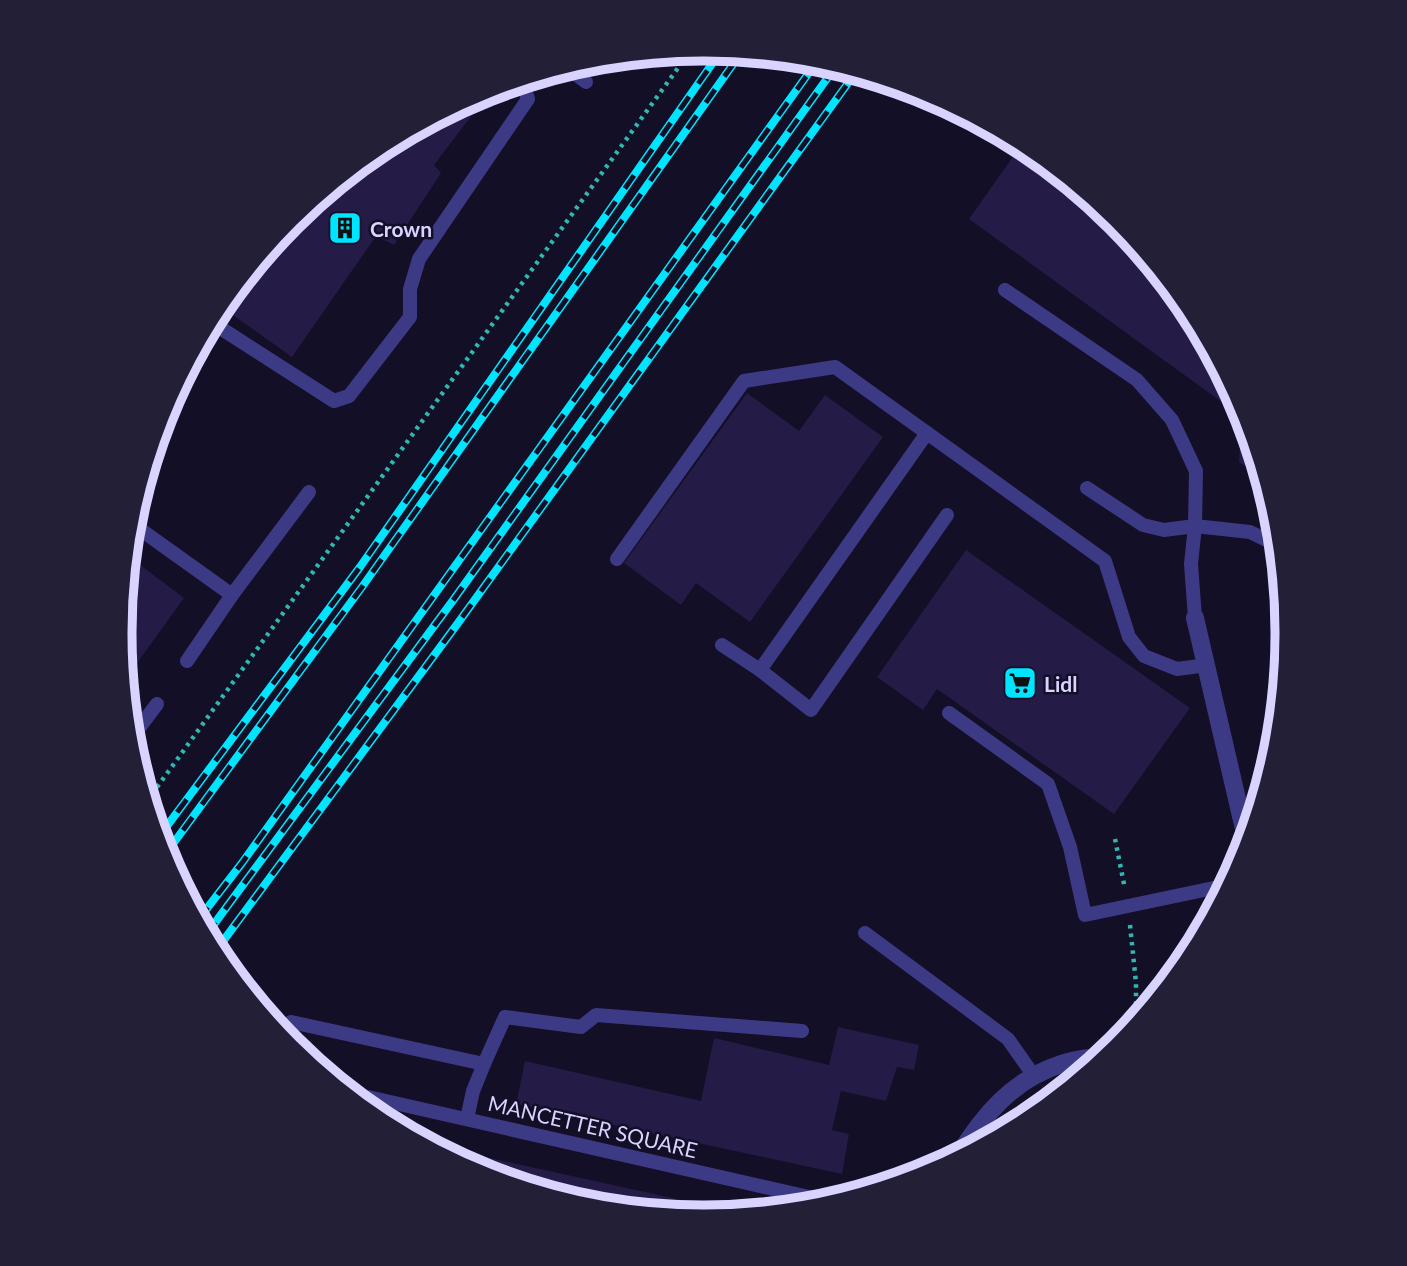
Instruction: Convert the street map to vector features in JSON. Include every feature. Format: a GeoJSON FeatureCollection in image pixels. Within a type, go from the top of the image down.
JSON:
{"type":"FeatureCollection","features":[{"type":"Feature","properties":{"kind":"street"},"geometry":{"type":"LineString","coordinates":[[1195,618],[1243,823]]}},
{"type":"Feature","properties":{"kind":"street"},"geometry":{"type":"LineString","coordinates":[[969,1139],[980,1121],[1018,1084],[1062,1063],[1084,1059]]}},
{"type":"Feature","properties":{"kind":"lane"},"geometry":{"type":"LineString","coordinates":[[578,76],[586,82]]}},
{"type":"Feature","properties":{"kind":"lane"},"geometry":{"type":"LineString","coordinates":[[220,328],[334,401],[349,396],[410,317],[410,289],[419,259],[528,99],[525,90]]}},
{"type":"Feature","properties":{"kind":"lane"},"geometry":{"type":"LineString","coordinates":[[1005,290],[1137,380],[1172,420],[1196,471],[1191,564],[1195,618]]}},
{"type":"Feature","properties":{"kind":"lane"},"geometry":{"type":"LineString","coordinates":[[617,559],[744,381],[835,367],[1105,561],[1129,637],[1144,656],[1177,669],[1207,665]]}},
{"type":"Feature","properties":{"kind":"lane"},"geometry":{"type":"LineString","coordinates":[[760,670],[927,433]]}},
{"type":"Feature","properties":{"kind":"lane"},"geometry":{"type":"LineString","coordinates":[[1087,488],[1143,525],[1164,530],[1195,526],[1250,532],[1267,540]]}},
{"type":"Feature","properties":{"kind":"lane"},"geometry":{"type":"LineString","coordinates":[[187,661],[232,595],[309,492]]}},
{"type":"Feature","properties":{"kind":"lane"},"geometry":{"type":"LineString","coordinates":[[722,645],[760,670],[811,710],[947,515]]}},
{"type":"Feature","properties":{"kind":"lane"},"geometry":{"type":"LineString","coordinates":[[142,530],[232,595]]}},
{"type":"Feature","properties":{"kind":"lane"},"geometry":{"type":"LineString","coordinates":[[140,727],[157,704]]}},
{"type":"Feature","properties":{"kind":"lane"},"geometry":{"type":"LineString","coordinates":[[949,713],[1048,784],[1070,847],[1085,915],[1215,888]]}},
{"type":"Feature","properties":{"kind":"lane"},"geometry":{"type":"LineString","coordinates":[[864,933],[1008,1039],[1034,1076]]}},
{"type":"Feature","properties":{"kind":"lane"},"geometry":{"type":"LineString","coordinates":[[467,1119],[473,1091],[505,1017],[581,1027],[596,1015],[802,1031]]}},
{"type":"Feature","properties":{"kind":"lane"},"geometry":{"type":"LineString","coordinates":[[291,1022],[484,1064]]}},
{"type":"Feature","properties":{"kind":"lane","name":"MANCETTER SQUARE"},"geometry":{"type":"LineString","coordinates":[[369,1096],[804,1196]]}},
{"type":"Feature","properties":{"kind":"path"},"geometry":{"type":"LineString","coordinates":[[154,791],[683,62]]}},
{"type":"Feature","properties":{"kind":"path"},"geometry":{"type":"LineString","coordinates":[[1115,839],[1129,906],[1136,1006]]}},
{"type":"Feature","properties":{"kind":"building","name":"Crown"},"geometry":{"type":"Polygon","coordinates":[[[477,109],[434,165],[441,173],[394,245],[376,236],[292,357],[230,313],[250,285],[299,229],[355,179],[418,138],[477,109]]]}},
{"type":"Feature","properties":{"kind":"building"},"geometry":{"type":"Polygon","coordinates":[[[1015,154],[1052,179],[1108,229],[1157,285],[1199,347],[1229,407],[969,219],[1015,154]]]}},
{"type":"Feature","properties":{"kind":"building"},"geometry":{"type":"Polygon","coordinates":[[[747,393],[799,431],[825,395],[883,437],[750,622],[696,583],[681,605],[624,563],[747,393]]]}},
{"type":"Feature","properties":{"kind":"building"},"geometry":{"type":"Polygon","coordinates":[[[1241,437],[1252,471],[1239,462],[1241,437]]]}},
{"type":"Feature","properties":{"kind":"building","name":"Lidl"},"geometry":{"type":"Polygon","coordinates":[[[966,550],[1190,708],[1114,814],[937,689],[923,710],[877,677],[966,550]]]}},
{"type":"Feature","properties":{"kind":"building"},"geometry":{"type":"Polygon","coordinates":[[[137,562],[184,598],[133,669],[133,596],[137,562]]]}},
{"type":"Feature","properties":{"kind":"building"},"geometry":{"type":"Polygon","coordinates":[[[838,1027],[919,1045],[914,1070],[897,1067],[886,1101],[841,1091],[832,1130],[849,1134],[842,1174],[516,1104],[525,1061],[701,1101],[714,1038],[829,1065],[838,1027]]]}},
{"type":"Feature","properties":{"kind":"building"},"geometry":{"type":"Polygon","coordinates":[[[467,1153],[704,1205],[666,1204],[592,1194],[520,1174],[467,1153]]]}},
{"type":"Feature","properties":{"kind":"railway"},"geometry":{"type":"LineString","coordinates":[[166,827],[360,567],[714,61]]}},
{"type":"Feature","properties":{"kind":"railway"},"geometry":{"type":"LineString","coordinates":[[172,845],[362,587],[735,62]]}},
{"type":"Feature","properties":{"kind":"railway"},"geometry":{"type":"LineString","coordinates":[[204,912],[810,71]]}},
{"type":"Feature","properties":{"kind":"railway"},"geometry":{"type":"LineString","coordinates":[[212,926],[454,599],[829,76]]}},
{"type":"Feature","properties":{"kind":"railway"},"geometry":{"type":"LineString","coordinates":[[222,942],[458,623],[850,81]]}},
{"type":"Feature","properties":{"kind":"place","name":"Crown"},"geometry":{"type":"Point","coordinates":[345,228]}},
{"type":"Feature","properties":{"kind":"place","name":"Lidl"},"geometry":{"type":"Point","coordinates":[1020,683]}}]}
